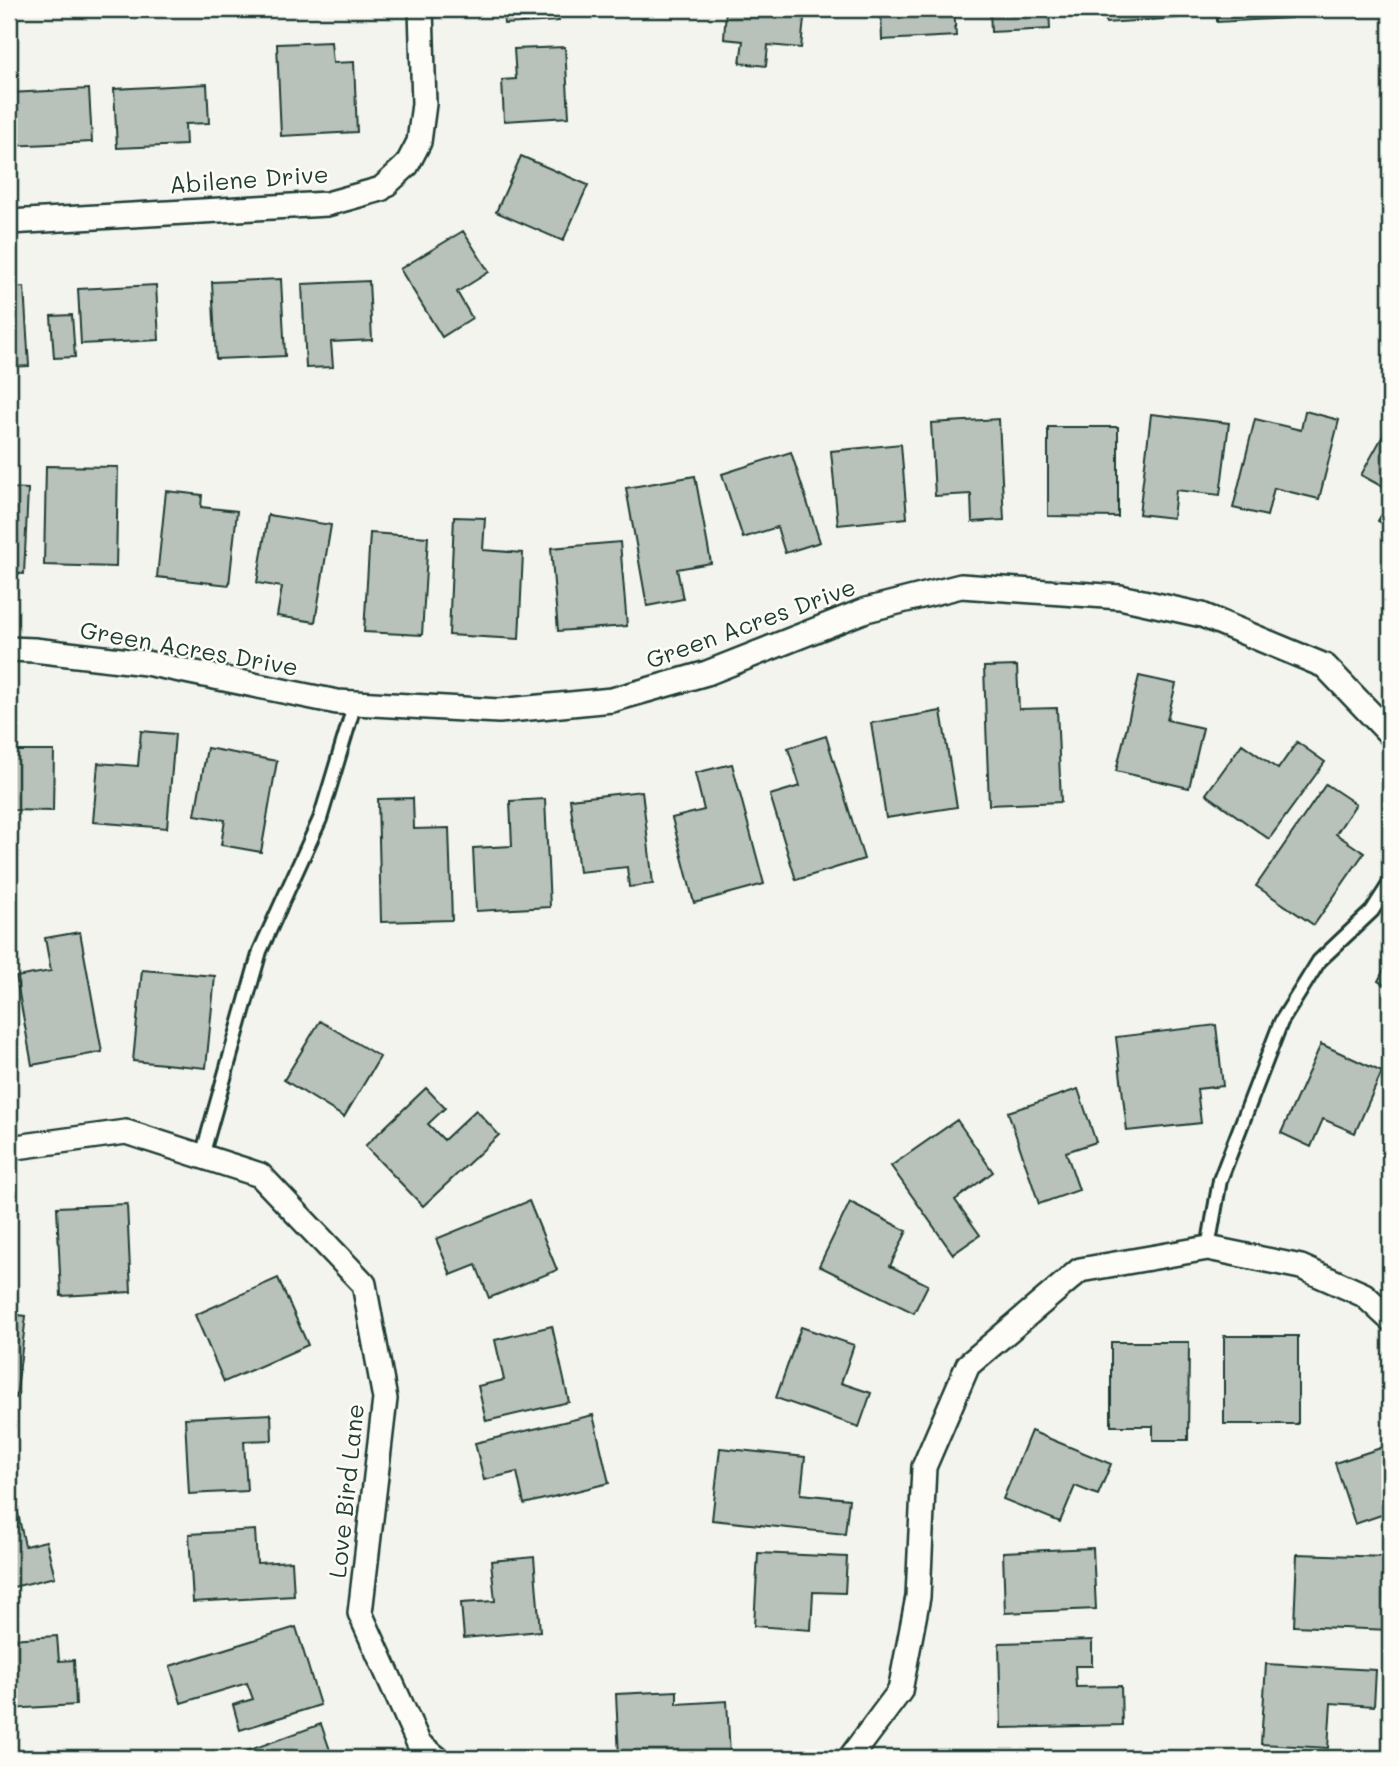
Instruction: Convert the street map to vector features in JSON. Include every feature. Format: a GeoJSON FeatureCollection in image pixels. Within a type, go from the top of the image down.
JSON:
{"type":"FeatureCollection","features":[{"type":"Feature","properties":{"kind":"street","name":"Abilene Drive"},"geometry":{"type":"LineString","coordinates":[[9,222],[327,204],[381,189],[407,165],[419,142],[424,104],[421,9]]}},
{"type":"Feature","properties":{"kind":"street","name":"Green Acres Drive"},"geometry":{"type":"LineString","coordinates":[[9,649],[146,663],[337,702],[499,710],[612,700],[707,673],[866,610],[961,586],[1120,597],[1202,615],[1325,666],[1390,734]]}},
{"type":"Feature","properties":{"kind":"street","name":"Love Bird Lane"},"geometry":{"type":"LineString","coordinates":[[9,1147],[126,1132],[260,1175],[364,1284],[385,1399],[360,1613],[419,1744],[437,1758]]}},
{"type":"Feature","properties":{"kind":"street"},"geometry":{"type":"LineString","coordinates":[[850,1758],[900,1691],[918,1597],[924,1467],[968,1365],[1080,1270],[1208,1248],[1301,1267],[1364,1295],[1390,1319]]}},
{"type":"Feature","properties":{"kind":"lane"},"geometry":{"type":"LineString","coordinates":[[202,1156],[260,951],[320,818],[355,703]]}},
{"type":"Feature","properties":{"kind":"lane"},"geometry":{"type":"LineString","coordinates":[[1208,1248],[1220,1180],[1281,1022],[1319,961],[1372,911],[1390,883]]}},
{"type":"Feature","properties":{"kind":"building"},"geometry":{"type":"Polygon","coordinates":[[[503,9],[558,9],[559,21],[504,24],[503,9]]]}},
{"type":"Feature","properties":{"kind":"building"},"geometry":{"type":"Polygon","coordinates":[[[726,9],[805,9],[801,48],[768,45],[766,66],[740,63],[743,41],[724,39],[726,9]]]}},
{"type":"Feature","properties":{"kind":"building"},"geometry":{"type":"Polygon","coordinates":[[[881,9],[954,9],[956,36],[882,40],[881,9]]]}},
{"type":"Feature","properties":{"kind":"building"},"geometry":{"type":"Polygon","coordinates":[[[990,9],[1049,9],[1050,29],[991,32],[990,9]]]}},
{"type":"Feature","properties":{"kind":"building"},"geometry":{"type":"Polygon","coordinates":[[[1105,9],[1177,9],[1178,18],[1106,23],[1105,9]]]}},
{"type":"Feature","properties":{"kind":"building"},"geometry":{"type":"Polygon","coordinates":[[[1217,9],[1291,9],[1291,18],[1217,22],[1217,9]]]}},
{"type":"Feature","properties":{"kind":"building"},"geometry":{"type":"Polygon","coordinates":[[[1322,9],[1390,9],[1390,10],[1322,13],[1322,9]]]}},
{"type":"Feature","properties":{"kind":"building"},"geometry":{"type":"Polygon","coordinates":[[[331,42],[333,63],[354,62],[357,132],[281,136],[277,44],[331,42]]]}},
{"type":"Feature","properties":{"kind":"building"},"geometry":{"type":"Polygon","coordinates":[[[565,47],[569,117],[504,121],[502,80],[516,79],[514,49],[565,47]]]}},
{"type":"Feature","properties":{"kind":"building"},"geometry":{"type":"Polygon","coordinates":[[[207,84],[209,123],[185,124],[186,145],[117,148],[114,89],[207,84]]]}},
{"type":"Feature","properties":{"kind":"building"},"geometry":{"type":"Polygon","coordinates":[[[89,89],[92,142],[9,146],[9,93],[89,89]]]}},
{"type":"Feature","properties":{"kind":"building"},"geometry":{"type":"Polygon","coordinates":[[[521,156],[588,185],[563,241],[496,212],[521,156]]]}},
{"type":"Feature","properties":{"kind":"building"},"geometry":{"type":"Polygon","coordinates":[[[463,231],[489,272],[457,292],[472,318],[442,337],[400,269],[463,231]]]}},
{"type":"Feature","properties":{"kind":"building"},"geometry":{"type":"Polygon","coordinates":[[[281,279],[285,356],[216,359],[212,282],[281,279]]]}},
{"type":"Feature","properties":{"kind":"building"},"geometry":{"type":"Polygon","coordinates":[[[369,281],[372,340],[331,342],[333,367],[306,368],[302,284],[369,281]]]}},
{"type":"Feature","properties":{"kind":"building"},"geometry":{"type":"Polygon","coordinates":[[[156,285],[159,340],[81,344],[78,289],[156,285]]]}},
{"type":"Feature","properties":{"kind":"building"},"geometry":{"type":"Polygon","coordinates":[[[24,287],[29,366],[9,367],[9,288],[24,287]]]}},
{"type":"Feature","properties":{"kind":"building"},"geometry":{"type":"Polygon","coordinates":[[[72,315],[75,357],[54,358],[51,316],[72,315]]]}},
{"type":"Feature","properties":{"kind":"building"},"geometry":{"type":"Polygon","coordinates":[[[1305,411],[1339,420],[1319,499],[1274,488],[1267,516],[1233,508],[1255,419],[1301,430],[1305,411]]]}},
{"type":"Feature","properties":{"kind":"building"},"geometry":{"type":"Polygon","coordinates":[[[1151,414],[1229,423],[1220,495],[1176,490],[1173,518],[1139,514],[1151,414]]]}},
{"type":"Feature","properties":{"kind":"building"},"geometry":{"type":"Polygon","coordinates":[[[999,419],[1004,520],[972,522],[971,494],[935,496],[931,423],[999,419]]]}},
{"type":"Feature","properties":{"kind":"building"},"geometry":{"type":"Polygon","coordinates":[[[1390,423],[1390,491],[1361,475],[1390,423]]]}},
{"type":"Feature","properties":{"kind":"building"},"geometry":{"type":"Polygon","coordinates":[[[1048,427],[1118,427],[1118,517],[1048,516],[1048,427]]]}},
{"type":"Feature","properties":{"kind":"building"},"geometry":{"type":"Polygon","coordinates":[[[901,444],[907,518],[838,525],[831,451],[901,444]]]}},
{"type":"Feature","properties":{"kind":"building"},"geometry":{"type":"Polygon","coordinates":[[[791,452],[820,542],[785,553],[777,527],[743,538],[722,474],[791,452]]]}},
{"type":"Feature","properties":{"kind":"building"},"geometry":{"type":"Polygon","coordinates":[[[46,466],[118,467],[116,567],[44,565],[46,466]]]}},
{"type":"Feature","properties":{"kind":"building"},"geometry":{"type":"Polygon","coordinates":[[[695,476],[711,563],[677,569],[683,599],[647,606],[626,488],[695,476]]]}},
{"type":"Feature","properties":{"kind":"building"},"geometry":{"type":"Polygon","coordinates":[[[9,488],[28,489],[24,574],[9,573],[9,488]]]}},
{"type":"Feature","properties":{"kind":"building"},"geometry":{"type":"Polygon","coordinates":[[[166,491],[202,495],[201,507],[237,511],[229,585],[157,577],[166,491]]]}},
{"type":"Feature","properties":{"kind":"building"},"geometry":{"type":"Polygon","coordinates":[[[1390,500],[1390,528],[1378,521],[1390,500]]]}},
{"type":"Feature","properties":{"kind":"building"},"geometry":{"type":"Polygon","coordinates":[[[268,515],[331,525],[315,622],[277,616],[282,587],[257,583],[268,515]]]}},
{"type":"Feature","properties":{"kind":"building"},"geometry":{"type":"Polygon","coordinates":[[[454,517],[485,518],[483,550],[523,553],[519,639],[449,635],[454,517]]]}},
{"type":"Feature","properties":{"kind":"building"},"geometry":{"type":"Polygon","coordinates":[[[370,533],[428,537],[422,635],[364,632],[370,533]]]}},
{"type":"Feature","properties":{"kind":"building"},"geometry":{"type":"Polygon","coordinates":[[[620,542],[627,626],[558,631],[551,548],[620,542]]]}},
{"type":"Feature","properties":{"kind":"building"},"geometry":{"type":"Polygon","coordinates":[[[1017,666],[1019,709],[1057,708],[1061,802],[989,805],[984,667],[1017,666]]]}},
{"type":"Feature","properties":{"kind":"building"},"geometry":{"type":"Polygon","coordinates":[[[1139,676],[1176,684],[1167,720],[1203,728],[1189,788],[1116,771],[1139,676]]]}},
{"type":"Feature","properties":{"kind":"building"},"geometry":{"type":"Polygon","coordinates":[[[941,711],[957,807],[886,818],[871,723],[941,711]]]}},
{"type":"Feature","properties":{"kind":"building"},"geometry":{"type":"Polygon","coordinates":[[[9,720],[14,720],[13,751],[54,751],[53,811],[9,810],[9,720]]]}},
{"type":"Feature","properties":{"kind":"building"},"geometry":{"type":"Polygon","coordinates":[[[141,731],[175,734],[167,828],[93,822],[98,763],[138,766],[141,731]]]}},
{"type":"Feature","properties":{"kind":"building"},"geometry":{"type":"Polygon","coordinates":[[[826,736],[864,859],[796,880],[770,795],[800,786],[788,748],[826,736]]]}},
{"type":"Feature","properties":{"kind":"building"},"geometry":{"type":"Polygon","coordinates":[[[1297,742],[1325,762],[1269,839],[1206,794],[1242,744],[1278,769],[1297,742]]]}},
{"type":"Feature","properties":{"kind":"building"},"geometry":{"type":"Polygon","coordinates":[[[207,748],[277,761],[261,852],[221,845],[225,820],[195,815],[207,748]]]}},
{"type":"Feature","properties":{"kind":"building"},"geometry":{"type":"Polygon","coordinates":[[[732,764],[764,884],[694,903],[672,818],[704,810],[695,773],[732,764]]]}},
{"type":"Feature","properties":{"kind":"building"},"geometry":{"type":"Polygon","coordinates":[[[1326,784],[1356,804],[1336,834],[1364,853],[1314,925],[1256,886],[1326,784]]]}},
{"type":"Feature","properties":{"kind":"building"},"geometry":{"type":"Polygon","coordinates":[[[642,791],[653,884],[629,887],[627,867],[579,872],[570,799],[642,791]]]}},
{"type":"Feature","properties":{"kind":"building"},"geometry":{"type":"Polygon","coordinates":[[[413,798],[414,829],[449,828],[452,920],[381,922],[378,799],[413,798]]]}},
{"type":"Feature","properties":{"kind":"building"},"geometry":{"type":"Polygon","coordinates":[[[545,799],[550,907],[476,911],[473,848],[512,846],[510,801],[545,799]]]}},
{"type":"Feature","properties":{"kind":"building"},"geometry":{"type":"Polygon","coordinates":[[[80,932],[102,1052],[32,1065],[16,977],[51,971],[45,938],[80,932]]]}},
{"type":"Feature","properties":{"kind":"building"},"geometry":{"type":"Polygon","coordinates":[[[1390,958],[1390,988],[1378,981],[1390,958]]]}},
{"type":"Feature","properties":{"kind":"building"},"geometry":{"type":"Polygon","coordinates":[[[142,970],[215,976],[206,1068],[133,1061],[142,970]]]}},
{"type":"Feature","properties":{"kind":"building"},"geometry":{"type":"Polygon","coordinates":[[[320,1021],[380,1057],[344,1117],[284,1080],[320,1021]]]}},
{"type":"Feature","properties":{"kind":"building"},"geometry":{"type":"Polygon","coordinates":[[[1216,1025],[1223,1086],[1197,1089],[1201,1123],[1127,1131],[1116,1037],[1216,1025]]]}},
{"type":"Feature","properties":{"kind":"building"},"geometry":{"type":"Polygon","coordinates":[[[1321,1044],[1382,1072],[1355,1133],[1323,1119],[1311,1147],[1281,1133],[1321,1044]]]}},
{"type":"Feature","properties":{"kind":"building"},"geometry":{"type":"Polygon","coordinates":[[[426,1088],[445,1108],[428,1124],[444,1140],[476,1110],[499,1135],[423,1206],[365,1146],[426,1088]]]}},
{"type":"Feature","properties":{"kind":"building"},"geometry":{"type":"Polygon","coordinates":[[[1078,1089],[1096,1142],[1066,1152],[1079,1190],[1039,1204],[1008,1112],[1078,1089]]]}},
{"type":"Feature","properties":{"kind":"building"},"geometry":{"type":"Polygon","coordinates":[[[957,1120],[993,1172],[955,1200],[980,1235],[953,1254],[891,1166],[957,1120]]]}},
{"type":"Feature","properties":{"kind":"building"},"geometry":{"type":"Polygon","coordinates":[[[529,1201],[557,1270],[489,1298],[476,1265],[451,1275],[436,1239],[529,1201]]]}},
{"type":"Feature","properties":{"kind":"building"},"geometry":{"type":"Polygon","coordinates":[[[850,1202],[907,1231],[890,1266],[928,1285],[914,1313],[819,1266],[850,1202]]]}},
{"type":"Feature","properties":{"kind":"building"},"geometry":{"type":"Polygon","coordinates":[[[127,1204],[131,1292],[61,1296],[57,1207],[127,1204]]]}},
{"type":"Feature","properties":{"kind":"building"},"geometry":{"type":"Polygon","coordinates":[[[278,1278],[308,1345],[224,1382],[195,1315],[278,1278]]]}},
{"type":"Feature","properties":{"kind":"building"},"geometry":{"type":"Polygon","coordinates":[[[9,1314],[26,1316],[16,1398],[9,1397],[9,1314]]]}},
{"type":"Feature","properties":{"kind":"building"},"geometry":{"type":"Polygon","coordinates":[[[552,1326],[569,1402],[486,1421],[478,1386],[504,1380],[495,1340],[552,1326]]]}},
{"type":"Feature","properties":{"kind":"building"},"geometry":{"type":"Polygon","coordinates":[[[801,1327],[854,1345],[841,1383],[871,1393],[859,1427],[776,1398],[801,1327]]]}},
{"type":"Feature","properties":{"kind":"building"},"geometry":{"type":"Polygon","coordinates":[[[1224,1336],[1298,1336],[1298,1424],[1224,1424],[1224,1336]]]}},
{"type":"Feature","properties":{"kind":"building"},"geometry":{"type":"Polygon","coordinates":[[[1111,1342],[1189,1342],[1188,1440],[1153,1440],[1153,1426],[1111,1426],[1111,1342]]]}},
{"type":"Feature","properties":{"kind":"building"},"geometry":{"type":"Polygon","coordinates":[[[271,1414],[272,1440],[244,1441],[247,1491],[189,1494],[185,1418],[271,1414]]]}},
{"type":"Feature","properties":{"kind":"building"},"geometry":{"type":"Polygon","coordinates":[[[593,1415],[609,1483],[524,1504],[517,1472],[484,1480],[475,1443],[593,1415]]]}},
{"type":"Feature","properties":{"kind":"building"},"geometry":{"type":"Polygon","coordinates":[[[1031,1431],[1111,1464],[1098,1495],[1075,1486],[1060,1522],[1003,1499],[1031,1431]]]}},
{"type":"Feature","properties":{"kind":"building"},"geometry":{"type":"Polygon","coordinates":[[[1390,1445],[1390,1512],[1355,1524],[1335,1463],[1390,1445]]]}},
{"type":"Feature","properties":{"kind":"building"},"geometry":{"type":"Polygon","coordinates":[[[720,1448],[805,1457],[801,1494],[849,1499],[845,1534],[712,1520],[720,1448]]]}},
{"type":"Feature","properties":{"kind":"building"},"geometry":{"type":"Polygon","coordinates":[[[17,1509],[25,1546],[46,1541],[55,1577],[9,1588],[9,1511],[17,1509]]]}},
{"type":"Feature","properties":{"kind":"building"},"geometry":{"type":"Polygon","coordinates":[[[255,1530],[257,1563],[292,1561],[294,1596],[193,1602],[189,1534],[255,1530]]]}},
{"type":"Feature","properties":{"kind":"building"},"geometry":{"type":"Polygon","coordinates":[[[1093,1548],[1096,1609],[1005,1613],[1003,1552],[1093,1548]]]}},
{"type":"Feature","properties":{"kind":"building"},"geometry":{"type":"Polygon","coordinates":[[[758,1553],[847,1557],[845,1593],[813,1592],[811,1630],[754,1626],[758,1553]]]}},
{"type":"Feature","properties":{"kind":"building"},"geometry":{"type":"Polygon","coordinates":[[[1297,1554],[1386,1557],[1385,1596],[1390,1596],[1390,1630],[1294,1626],[1297,1554]]]}},
{"type":"Feature","properties":{"kind":"building"},"geometry":{"type":"Polygon","coordinates":[[[534,1557],[540,1631],[464,1638],[461,1603],[495,1601],[491,1561],[534,1557]]]}},
{"type":"Feature","properties":{"kind":"building"},"geometry":{"type":"Polygon","coordinates":[[[296,1627],[320,1705],[240,1730],[233,1705],[253,1699],[247,1683],[181,1703],[170,1666],[296,1627]]]}},
{"type":"Feature","properties":{"kind":"building"},"geometry":{"type":"Polygon","coordinates":[[[57,1636],[59,1661],[74,1660],[76,1705],[9,1709],[9,1639],[57,1636]]]}},
{"type":"Feature","properties":{"kind":"building"},"geometry":{"type":"Polygon","coordinates":[[[1092,1640],[1092,1666],[1075,1666],[1076,1687],[1121,1686],[1122,1725],[1001,1728],[999,1643],[1092,1640]]]}},
{"type":"Feature","properties":{"kind":"building"},"geometry":{"type":"Polygon","coordinates":[[[1266,1664],[1376,1670],[1374,1706],[1331,1703],[1328,1748],[1261,1744],[1266,1664]]]}},
{"type":"Feature","properties":{"kind":"building"},"geometry":{"type":"Polygon","coordinates":[[[677,1691],[677,1704],[727,1701],[730,1755],[619,1758],[616,1694],[677,1691]]]}},
{"type":"Feature","properties":{"kind":"building"},"geometry":{"type":"Polygon","coordinates":[[[321,1724],[332,1756],[244,1758],[242,1753],[321,1724]]]}}]}
